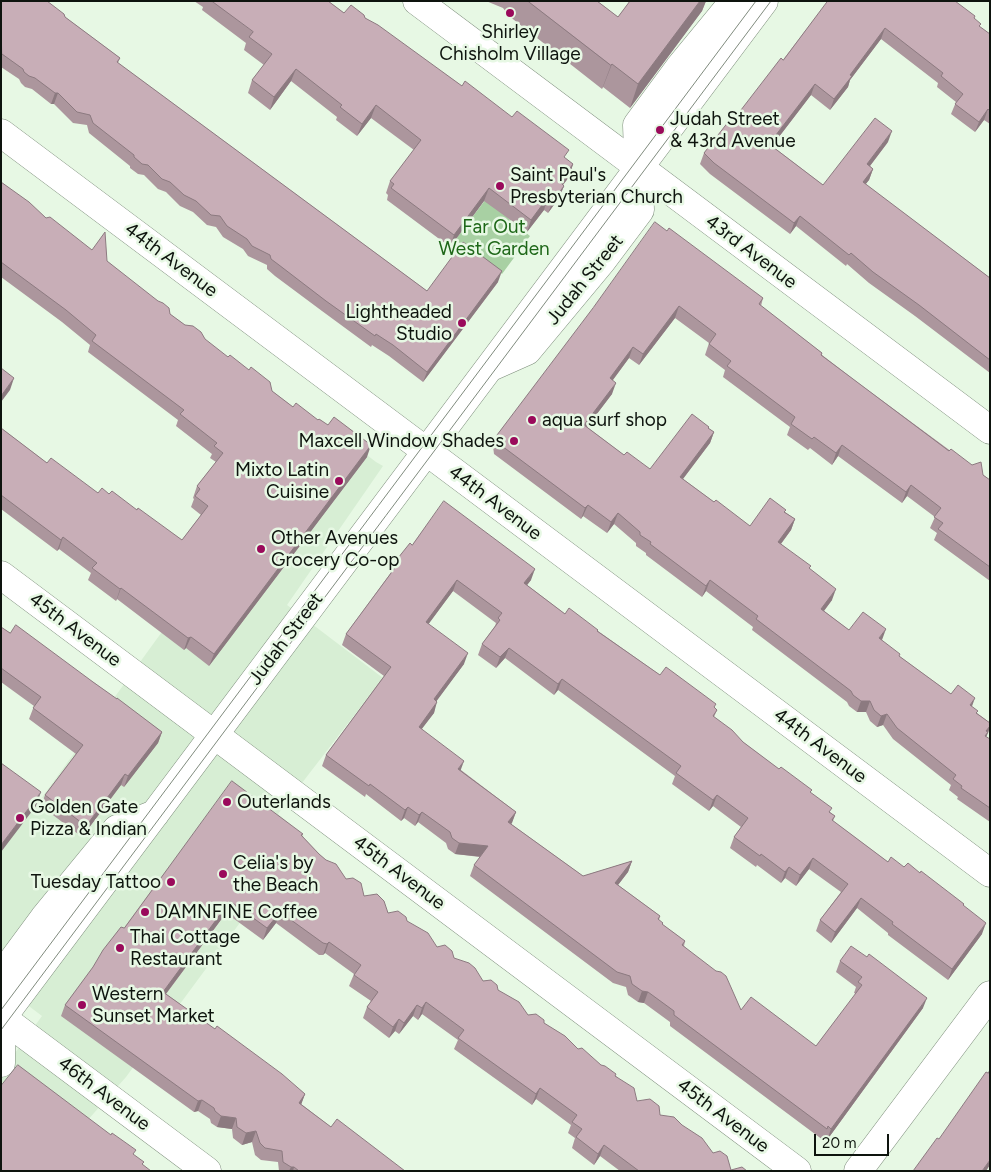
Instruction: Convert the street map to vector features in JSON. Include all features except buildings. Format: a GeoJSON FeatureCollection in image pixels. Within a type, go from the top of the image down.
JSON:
{"type":"FeatureCollection","features":[{"type":"Feature","properties":{"kind":"street","name":"43rd Avenue"},"geometry":{"type":"LineString","coordinates":[[417,1],[990,430]]}},
{"type":"Feature","properties":{"kind":"street"},"geometry":{"type":"LineString","coordinates":[[639,167],[637,125],[679,68],[734,1]]}},
{"type":"Feature","properties":{"kind":"street","name":"Judah Street"},"geometry":{"type":"LineString","coordinates":[[2,1018],[764,1]]}},
{"type":"Feature","properties":{"kind":"street","name":"44th Avenue"},"geometry":{"type":"LineString","coordinates":[[1,133],[990,873]]}},
{"type":"Feature","properties":{"kind":"street","name":"45th Avenue"},"geometry":{"type":"LineString","coordinates":[[1,575],[797,1171]]}},
{"type":"Feature","properties":{"kind":"street"},"geometry":{"type":"LineString","coordinates":[[858,1171],[990,995]]}},
{"type":"Feature","properties":{"kind":"street"},"geometry":{"type":"LineString","coordinates":[[1,1063],[2,1018]]}},
{"type":"Feature","properties":{"kind":"street","name":"46th Avenue"},"geometry":{"type":"LineString","coordinates":[[2,1018],[207,1171]]}},
{"type":"Feature","properties":{"kind":"shaded area"},"geometry":{"type":"Polygon","coordinates":[[[320,419],[383,466],[287,605],[383,678],[278,814],[304,836],[126,1077],[86,1122],[1,1171],[1,1072],[42,1016],[1,985],[1,777],[38,803],[320,419]]]}},
{"type":"Feature","properties":{"kind":"green space","name":"Far Out West Garden"},"geometry":{"type":"Polygon","coordinates":[[[489,195],[509,219],[530,236],[502,274],[455,240],[489,195]]]}},
{"type":"Feature","properties":{"kind":"tram line"},"geometry":{"type":"LineString","coordinates":[[1,1010],[756,1]]}},
{"type":"Feature","properties":{"kind":"tram line"},"geometry":{"type":"LineString","coordinates":[[1,1030],[771,1]]}},
{"type":"Feature","properties":{"kind":"place","name":"Shirley Chisholm Village"},"geometry":{"type":"Point","coordinates":[510,13]}},
{"type":"Feature","properties":{"kind":"place","name":"Judah Street & 43rd Avenue"},"geometry":{"type":"Point","coordinates":[660,130]}},
{"type":"Feature","properties":{"kind":"place","name":"Saint Paul's Presbyterian Church"},"geometry":{"type":"Point","coordinates":[500,186]}},
{"type":"Feature","properties":{"kind":"place","name":"Lightheaded Studio"},"geometry":{"type":"Point","coordinates":[462,323]}},
{"type":"Feature","properties":{"kind":"place","name":"aqua surf shop"},"geometry":{"type":"Point","coordinates":[532,420]}},
{"type":"Feature","properties":{"kind":"place","name":"Maxcell Window Shades"},"geometry":{"type":"Point","coordinates":[514,441]}},
{"type":"Feature","properties":{"kind":"place","name":"Mixto Latin Cuisine"},"geometry":{"type":"Point","coordinates":[339,481]}},
{"type":"Feature","properties":{"kind":"place","name":"Other Avenues Grocery Co-op"},"geometry":{"type":"Point","coordinates":[261,549]}},
{"type":"Feature","properties":{"kind":"place","name":"Outerlands"},"geometry":{"type":"Point","coordinates":[227,802]}},
{"type":"Feature","properties":{"kind":"place","name":"Golden Gate Pizza & Indian"},"geometry":{"type":"Point","coordinates":[20,818]}},
{"type":"Feature","properties":{"kind":"place","name":"Celia's by the Beach"},"geometry":{"type":"Point","coordinates":[223,874]}},
{"type":"Feature","properties":{"kind":"place","name":"Tuesday Tattoo"},"geometry":{"type":"Point","coordinates":[171,882]}},
{"type":"Feature","properties":{"kind":"place","name":"DAMNFINE Coffee"},"geometry":{"type":"Point","coordinates":[145,912]}},
{"type":"Feature","properties":{"kind":"place","name":"Thai Cottage Restaurant"},"geometry":{"type":"Point","coordinates":[120,948]}},
{"type":"Feature","properties":{"kind":"place","name":"Western Sunset Market"},"geometry":{"type":"Point","coordinates":[82,1005]}}]}
